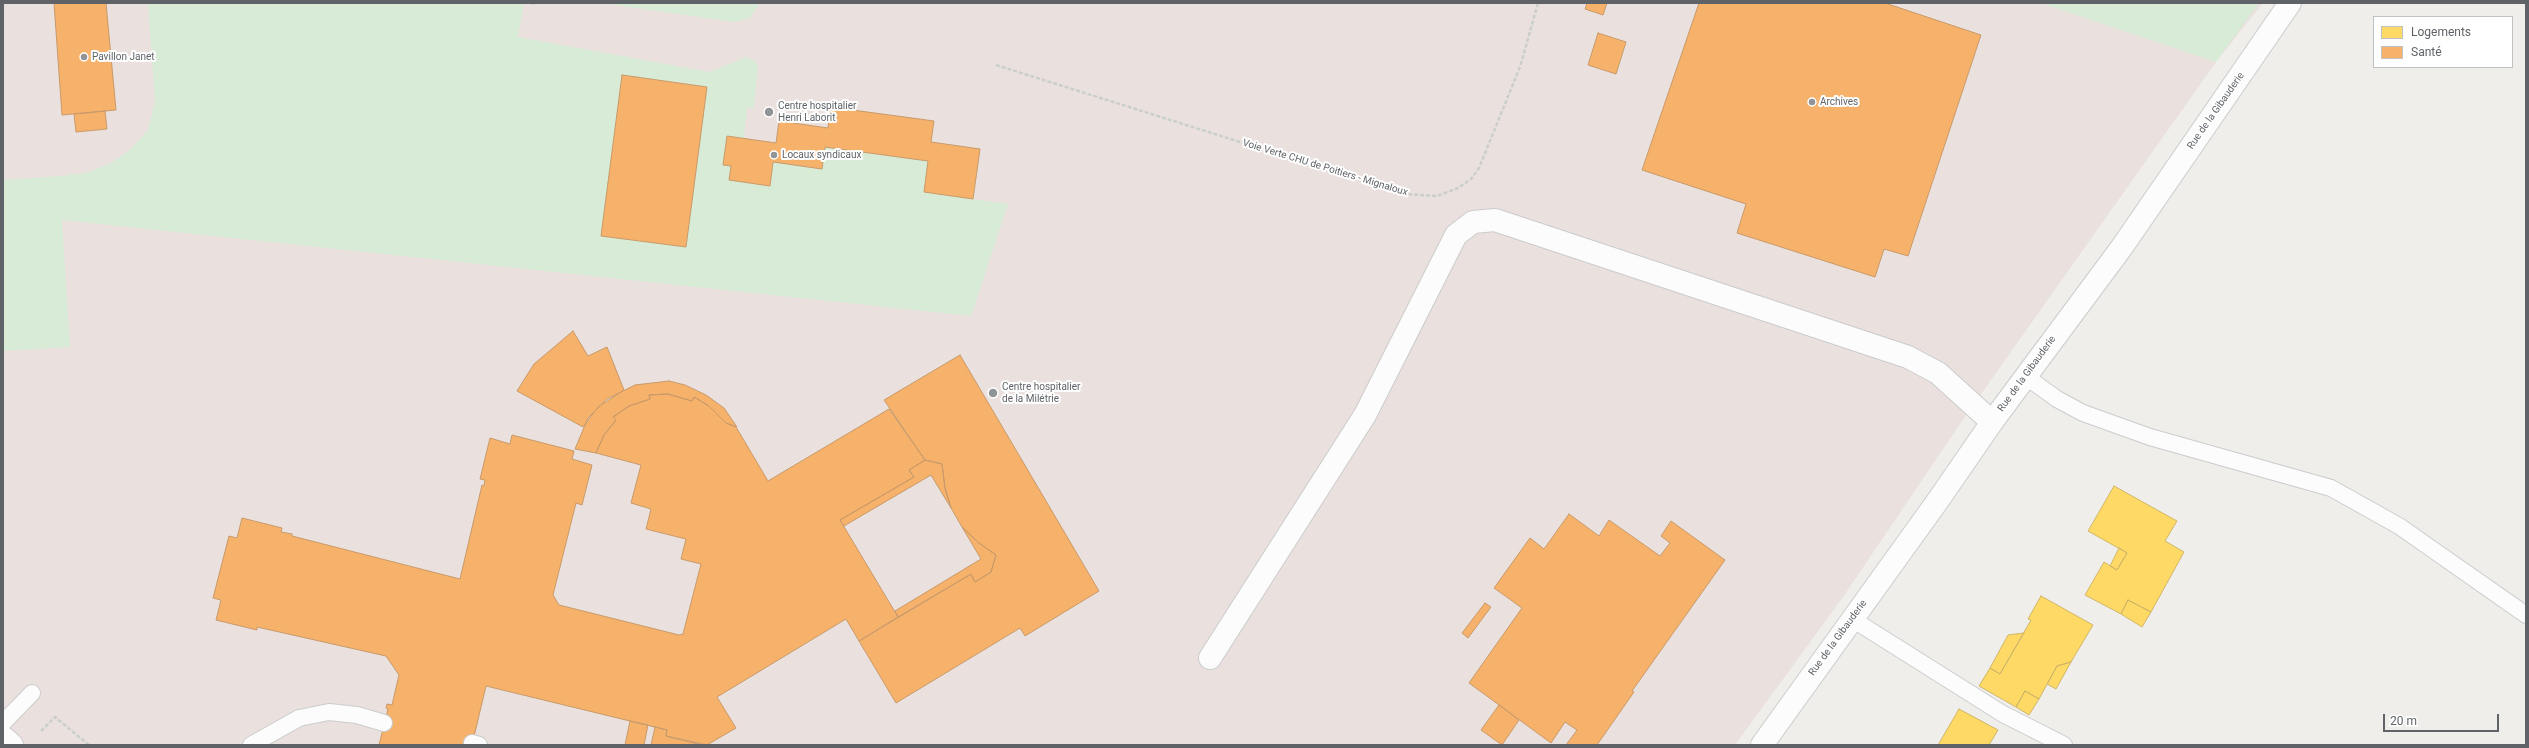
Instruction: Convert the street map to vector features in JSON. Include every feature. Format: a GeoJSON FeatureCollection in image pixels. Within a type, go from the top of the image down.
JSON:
{"type":"FeatureCollection","features":[{"type":"Feature","properties":{"kind":"street","name":"Rue de la Gibauderie"},"geometry":{"type":"LineString","coordinates":[[1762,745],[1939,500],[2025,376],[2122,246],[2290,3]]}},
{"type":"Feature","properties":{"kind":"street"},"geometry":{"type":"LineString","coordinates":[[1210,658],[1365,415],[1456,235],[1473,222],[1495,220],[1908,357],[1938,373],[1992,422]]}},
{"type":"Feature","properties":{"kind":"street"},"geometry":{"type":"LineString","coordinates":[[3,737],[12,745]]}},
{"type":"Feature","properties":{"kind":"lane"},"geometry":{"type":"LineString","coordinates":[[2025,376],[2057,399],[2083,413],[2150,437],[2331,488],[2399,526],[2526,615]]}},
{"type":"Feature","properties":{"kind":"lane"},"geometry":{"type":"LineString","coordinates":[[1852,619],[2003,714],[2064,745]]}},
{"type":"Feature","properties":{"kind":"lane"},"geometry":{"type":"LineString","coordinates":[[3,723],[32,693]]}},
{"type":"Feature","properties":{"kind":"lane"},"geometry":{"type":"LineString","coordinates":[[251,745],[299,718],[329,712],[357,715],[384,723]]}},
{"type":"Feature","properties":{"kind":"path"},"geometry":{"type":"LineString","coordinates":[[531,3],[536,4]]}},
{"type":"Feature","properties":{"kind":"path","name":"Voie Verte CHU de Poitiers - Mignaloux"},"geometry":{"type":"LineString","coordinates":[[996,65],[1405,194],[1437,196],[1458,188],[1471,180],[1479,168],[1520,67],[1538,3]]}},
{"type":"Feature","properties":{"kind":"path"},"geometry":{"type":"LineString","coordinates":[[36,736],[55,717],[89,745]]}},
{"type":"Feature","properties":{"kind":"shaded area","name":"Centre hospitalier de la Milétrie"},"geometry":{"type":"Polygon","coordinates":[[[3,3],[2263,3],[2216,62],[1962,421],[1843,597],[1735,745],[3,745],[3,3]]]}},
{"type":"Feature","properties":{"kind":"green space"},"geometry":{"type":"Polygon","coordinates":[[[148,3],[524,3],[518,37],[710,72],[746,57],[754,60],[758,66],[754,108],[747,108],[744,138],[727,136],[723,164],[731,166],[729,180],[770,186],[773,162],[822,169],[825,147],[928,161],[924,192],[1008,204],[971,316],[62,220],[70,347],[3,351],[3,180],[62,176],[89,172],[111,163],[132,148],[148,130],[155,102],[148,3]]]}},
{"type":"Feature","properties":{"kind":"green space"},"geometry":{"type":"Polygon","coordinates":[[[602,3],[760,3],[750,18],[734,22],[602,3]]]}},
{"type":"Feature","properties":{"kind":"green space"},"geometry":{"type":"Polygon","coordinates":[[[2041,3],[2259,3],[2216,62],[2041,3]]]}},
{"type":"Feature","properties":{"kind":"building: Logements"},"geometry":{"type":"Polygon","coordinates":[[[2114,486],[2177,521],[2165,541],[2184,552],[2151,612],[2128,600],[2121,614],[2085,595],[2104,562],[2117,570],[2127,553],[2088,531],[2114,486]]]}},
{"type":"Feature","properties":{"kind":"building: Logements"},"geometry":{"type":"Polygon","coordinates":[[[2119,548],[2127,553],[2117,570],[2110,566],[2119,548]]]}},
{"type":"Feature","properties":{"kind":"building: Logements"},"geometry":{"type":"Polygon","coordinates":[[[2041,596],[2093,625],[2071,662],[2057,666],[2039,699],[2025,691],[2016,707],[1979,686],[1990,668],[2000,674],[2031,620],[2028,619],[2041,596]]]}},
{"type":"Feature","properties":{"kind":"building: Logements"},"geometry":{"type":"Polygon","coordinates":[[[2128,600],[2151,612],[2142,627],[2121,614],[2128,600]]]}},
{"type":"Feature","properties":{"kind":"building: Logements"},"geometry":{"type":"Polygon","coordinates":[[[2024,633],[2000,674],[1990,668],[2008,635],[2024,633]]]}},
{"type":"Feature","properties":{"kind":"building: Logements"},"geometry":{"type":"Polygon","coordinates":[[[2071,662],[2056,689],[2047,684],[2057,666],[2071,662]]]}},
{"type":"Feature","properties":{"kind":"building: Logements"},"geometry":{"type":"Polygon","coordinates":[[[2025,691],[2039,699],[2029,715],[2016,707],[2025,691]]]}},
{"type":"Feature","properties":{"kind":"building: Logements"},"geometry":{"type":"Polygon","coordinates":[[[1959,709],[1998,730],[1989,745],[1938,745],[1959,709]]]}},
{"type":"Feature","properties":{"kind":"building: Santé","name":"Pavillon Janet"},"geometry":{"type":"Polygon","coordinates":[[[54,3],[106,3],[116,110],[62,115],[54,3]]]}},
{"type":"Feature","properties":{"kind":"building: Santé"},"geometry":{"type":"Polygon","coordinates":[[[1587,3],[1607,3],[1603,15],[1585,9],[1587,3]]]}},
{"type":"Feature","properties":{"kind":"building: Santé","name":"Archives"},"geometry":{"type":"Polygon","coordinates":[[[1699,3],[1885,3],[1981,35],[1908,256],[1884,249],[1875,277],[1737,233],[1746,204],[1642,170],[1699,3]]]}},
{"type":"Feature","properties":{"kind":"building: Santé"},"geometry":{"type":"Polygon","coordinates":[[[1598,33],[1626,42],[1616,74],[1588,65],[1598,33]]]}},
{"type":"Feature","properties":{"kind":"building: Santé"},"geometry":{"type":"Polygon","coordinates":[[[622,75],[707,87],[686,247],[601,236],[622,75]]]}},
{"type":"Feature","properties":{"kind":"building: Santé","name":"Locaux syndicaux"},"geometry":{"type":"Polygon","coordinates":[[[830,107],[934,121],[931,142],[980,149],[973,199],[924,192],[928,161],[825,147],[822,169],[773,162],[770,186],[729,180],[731,166],[723,165],[727,136],[776,143],[779,121],[828,128],[830,107]]]}},
{"type":"Feature","properties":{"kind":"building: Santé"},"geometry":{"type":"Polygon","coordinates":[[[105,111],[107,129],[76,132],[74,114],[105,111]]]}},
{"type":"Feature","properties":{"kind":"building: Santé"},"geometry":{"type":"Polygon","coordinates":[[[573,331],[588,356],[607,347],[624,390],[598,407],[583,427],[517,391],[534,364],[573,331]]]}},
{"type":"Feature","properties":{"kind":"building: Santé"},"geometry":{"type":"Polygon","coordinates":[[[960,355],[1099,591],[1025,636],[1020,628],[896,703],[859,641],[971,574],[975,582],[991,572],[996,555],[979,543],[962,527],[951,508],[945,488],[942,464],[925,460],[884,400],[960,355]]]}},
{"type":"Feature","properties":{"kind":"building: Santé"},"geometry":{"type":"Polygon","coordinates":[[[669,381],[685,385],[706,395],[724,408],[737,427],[726,423],[709,406],[694,397],[692,401],[668,394],[649,395],[650,399],[629,406],[613,417],[616,420],[604,435],[596,453],[575,449],[588,418],[607,399],[635,385],[669,381]]]}},
{"type":"Feature","properties":{"kind":"building: Santé"},"geometry":{"type":"Polygon","coordinates":[[[668,394],[692,401],[694,397],[709,406],[726,423],[736,427],[768,481],[889,409],[925,460],[909,470],[914,477],[840,520],[898,617],[859,641],[846,619],[717,697],[736,728],[707,745],[666,736],[667,730],[486,686],[472,745],[379,745],[388,709],[386,708],[387,704],[392,705],[399,675],[386,656],[257,627],[257,630],[216,620],[221,600],[213,598],[229,536],[237,538],[242,518],[282,528],[281,532],[292,534],[292,536],[460,579],[482,485],[484,486],[485,480],[480,479],[490,438],[510,444],[512,435],[574,451],[572,459],[592,465],[582,505],[576,503],[553,595],[559,605],[679,635],[683,634],[701,564],[681,559],[686,539],[646,529],[651,509],[631,503],[641,465],[596,453],[604,435],[616,420],[613,417],[629,406],[650,399],[649,395],[668,394]]]}},
{"type":"Feature","properties":{"kind":"building: Santé"},"geometry":{"type":"Polygon","coordinates":[[[925,460],[942,464],[945,488],[951,508],[931,475],[844,526],[840,520],[914,477],[909,470],[925,460]]]}},
{"type":"Feature","properties":{"kind":"building: Santé"},"geometry":{"type":"Polygon","coordinates":[[[1569,514],[1599,536],[1609,520],[1660,556],[1670,543],[1661,536],[1671,521],[1725,560],[1632,691],[1634,692],[1597,745],[1566,745],[1577,730],[1565,722],[1551,743],[1469,683],[1522,608],[1494,588],[1530,538],[1544,549],[1569,514]]]}},
{"type":"Feature","properties":{"kind":"building: Santé"},"geometry":{"type":"Polygon","coordinates":[[[962,527],[979,543],[996,555],[991,572],[975,582],[971,574],[898,617],[895,611],[981,559],[962,527]]]}},
{"type":"Feature","properties":{"kind":"building: Santé"},"geometry":{"type":"Polygon","coordinates":[[[1485,603],[1491,607],[1468,638],[1462,633],[1485,603]]]}},
{"type":"Feature","properties":{"kind":"building: Santé"},"geometry":{"type":"Polygon","coordinates":[[[1499,705],[1519,720],[1502,745],[1481,730],[1499,705]]]}},
{"type":"Feature","properties":{"kind":"building: Santé"},"geometry":{"type":"Polygon","coordinates":[[[630,721],[648,725],[644,745],[625,745],[630,721]]]}},
{"type":"Feature","properties":{"kind":"building: Santé"},"geometry":{"type":"Polygon","coordinates":[[[655,727],[667,730],[666,736],[702,745],[651,745],[655,727]]]}},
{"type":"Feature","properties":{"kind":"place","name":"Pavillon Janet"},"geometry":{"type":"Point","coordinates":[84,57]}},
{"type":"Feature","properties":{"kind":"place","name":"Archives"},"geometry":{"type":"Point","coordinates":[1812,102]}},
{"type":"Feature","properties":{"kind":"place","name":"Centre hospitalier Henri Laborit"},"geometry":{"type":"Point","coordinates":[769,112]}},
{"type":"Feature","properties":{"kind":"place","name":"Locaux syndicaux"},"geometry":{"type":"Point","coordinates":[774,155]}},
{"type":"Feature","properties":{"kind":"place","name":"Centre hospitalier de la Milétrie"},"geometry":{"type":"Point","coordinates":[993,393]}}]}
